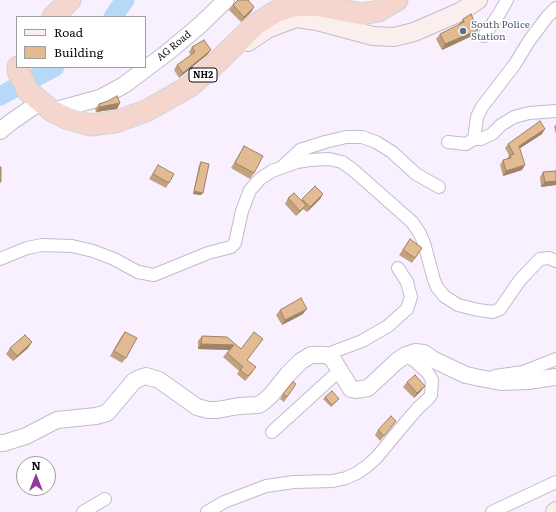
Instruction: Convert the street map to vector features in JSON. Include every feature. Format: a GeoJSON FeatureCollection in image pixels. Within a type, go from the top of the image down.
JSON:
{"type":"FeatureCollection","features":[{"type":"Feature","properties":{"kind":"highway"},"geometry":{"type":"LineString","coordinates":[[54,16],[70,0]]}},
{"type":"Feature","properties":{"kind":"highway","name":"NH2"},"geometry":{"type":"LineString","coordinates":[[18,68],[28,91],[46,107],[66,118],[90,125],[115,122],[146,111],[190,86],[210,69],[256,24],[275,12],[293,6],[314,5],[362,14],[378,11],[397,0]]}},
{"type":"Feature","properties":{"kind":"main road"},"geometry":{"type":"LineString","coordinates":[[190,86],[234,54],[249,40],[269,28],[296,18],[317,21],[373,36],[394,37],[414,32],[460,12],[478,0]]}},
{"type":"Feature","properties":{"kind":"street","name":"AG Road"},"geometry":{"type":"LineString","coordinates":[[0,131],[11,122],[46,107],[100,98],[124,85],[168,52],[199,26],[226,0]]}},
{"type":"Feature","properties":{"kind":"street"},"geometry":{"type":"LineString","coordinates":[[484,36],[507,0]]}},
{"type":"Feature","properties":{"kind":"street"},"geometry":{"type":"LineString","coordinates":[[474,139],[477,117],[482,108],[516,64],[529,41],[556,8]]}},
{"type":"Feature","properties":{"kind":"street"},"geometry":{"type":"LineString","coordinates":[[448,142],[466,144],[474,139],[481,139],[492,134],[501,125],[514,117],[529,113],[556,111]]}},
{"type":"Feature","properties":{"kind":"street"},"geometry":{"type":"LineString","coordinates":[[282,167],[300,150],[346,137],[362,137],[376,142],[392,152],[416,174],[439,187]]}},
{"type":"Feature","properties":{"kind":"street"},"geometry":{"type":"LineString","coordinates":[[0,260],[27,248],[42,245],[72,246],[93,251],[114,259],[138,272],[154,275],[167,271],[208,253],[231,247],[235,243],[242,211],[250,190],[260,179],[272,171],[310,160],[329,160],[342,162],[352,169],[412,222],[420,232],[434,280],[444,296],[458,305],[493,312],[500,309],[520,280],[540,259],[548,258],[556,261]]}},
{"type":"Feature","properties":{"kind":"street"},"geometry":{"type":"LineString","coordinates":[[0,443],[26,436],[57,420],[96,416],[107,413],[134,381],[146,376],[159,380],[197,407],[208,410],[258,405],[271,395],[301,361],[311,355],[325,355],[362,341],[388,326],[407,309],[411,297],[407,282],[398,268]]}},
{"type":"Feature","properties":{"kind":"street"},"geometry":{"type":"LineString","coordinates":[[325,355],[332,358],[351,389],[362,390],[368,388],[406,355],[415,352],[424,353],[434,360],[466,376],[501,382],[528,381],[556,377]]}},
{"type":"Feature","properties":{"kind":"street"},"geometry":{"type":"LineString","coordinates":[[207,512],[224,502],[266,486],[294,482],[333,481],[346,478],[367,466],[377,457],[400,428],[431,395],[432,380],[428,373],[406,355]]}},
{"type":"Feature","properties":{"kind":"street"},"geometry":{"type":"LineString","coordinates":[[480,378],[523,372],[556,358]]}},
{"type":"Feature","properties":{"kind":"street"},"geometry":{"type":"LineString","coordinates":[[272,432],[339,371]]}},
{"type":"Feature","properties":{"kind":"street"},"geometry":{"type":"LineString","coordinates":[[492,512],[556,482]]}},
{"type":"Feature","properties":{"kind":"street"},"geometry":{"type":"LineString","coordinates":[[83,512],[105,499]]}},
{"type":"Feature","properties":{"kind":"building"},"geometry":{"type":"Polygon","coordinates":[[[238,0],[248,0],[254,7],[244,17],[233,5],[238,0]]]}},
{"type":"Feature","properties":{"kind":"building","name":"South Police Station"},"geometry":{"type":"Polygon","coordinates":[[[471,14],[478,30],[445,44],[440,34],[464,22],[463,19],[471,14]]]}},
{"type":"Feature","properties":{"kind":"building"},"geometry":{"type":"Polygon","coordinates":[[[204,40],[211,50],[183,73],[177,65],[195,52],[192,47],[204,40]]]}},
{"type":"Feature","properties":{"kind":"building"},"geometry":{"type":"Polygon","coordinates":[[[117,96],[120,103],[100,107],[99,104],[117,96]]]}},
{"type":"Feature","properties":{"kind":"building"},"geometry":{"type":"Polygon","coordinates":[[[540,121],[545,129],[519,146],[525,165],[506,171],[503,160],[511,158],[510,155],[514,154],[508,144],[540,121]]]}},
{"type":"Feature","properties":{"kind":"building"},"geometry":{"type":"Polygon","coordinates":[[[244,146],[263,156],[254,173],[235,163],[244,146]]]}},
{"type":"Feature","properties":{"kind":"building"},"geometry":{"type":"Polygon","coordinates":[[[201,162],[209,164],[203,193],[194,191],[201,162]]]}},
{"type":"Feature","properties":{"kind":"building"},"geometry":{"type":"Polygon","coordinates":[[[158,165],[174,174],[169,183],[153,174],[158,165]]]}},
{"type":"Feature","properties":{"kind":"building"},"geometry":{"type":"Polygon","coordinates":[[[1,167],[1,182],[0,182],[1,167]]]}},
{"type":"Feature","properties":{"kind":"building"},"geometry":{"type":"Polygon","coordinates":[[[556,171],[556,181],[545,182],[543,172],[556,171]]]}},
{"type":"Feature","properties":{"kind":"building"},"geometry":{"type":"Polygon","coordinates":[[[315,186],[323,194],[310,207],[302,199],[315,186]]]}},
{"type":"Feature","properties":{"kind":"building"},"geometry":{"type":"Polygon","coordinates":[[[294,193],[306,205],[300,211],[288,198],[294,193]]]}},
{"type":"Feature","properties":{"kind":"building"},"geometry":{"type":"Polygon","coordinates":[[[410,239],[422,248],[415,258],[403,250],[410,239]]]}},
{"type":"Feature","properties":{"kind":"building"},"geometry":{"type":"Polygon","coordinates":[[[301,298],[307,309],[285,320],[280,310],[301,298]]]}},
{"type":"Feature","properties":{"kind":"building"},"geometry":{"type":"Polygon","coordinates":[[[125,332],[137,338],[126,358],[114,351],[125,332]]]}},
{"type":"Feature","properties":{"kind":"building"},"geometry":{"type":"Polygon","coordinates":[[[254,332],[263,339],[247,360],[256,367],[248,376],[240,370],[243,367],[227,353],[234,345],[201,344],[202,336],[227,337],[241,349],[254,332]]]}},
{"type":"Feature","properties":{"kind":"building"},"geometry":{"type":"Polygon","coordinates":[[[25,335],[32,342],[17,356],[10,348],[25,335]]]}},
{"type":"Feature","properties":{"kind":"building"},"geometry":{"type":"Polygon","coordinates":[[[415,375],[425,386],[417,393],[407,382],[415,375]]]}},
{"type":"Feature","properties":{"kind":"building"},"geometry":{"type":"Polygon","coordinates":[[[293,382],[296,384],[287,397],[283,394],[293,382]]]}},
{"type":"Feature","properties":{"kind":"building"},"geometry":{"type":"Polygon","coordinates":[[[332,391],[339,399],[332,405],[325,397],[332,391]]]}},
{"type":"Feature","properties":{"kind":"building"},"geometry":{"type":"Polygon","coordinates":[[[391,416],[396,421],[384,436],[378,430],[391,416]]]}},
{"type":"Feature","properties":{"kind":"waterway"},"geometry":{"type":"LineString","coordinates":[[114,16],[125,0]]}},
{"type":"Feature","properties":{"kind":"waterway"},"geometry":{"type":"LineString","coordinates":[[0,96],[53,68]]}},
{"type":"Feature","properties":{"kind":"place","name":"South Police Station"},"geometry":{"type":"Point","coordinates":[463,31]}}]}
